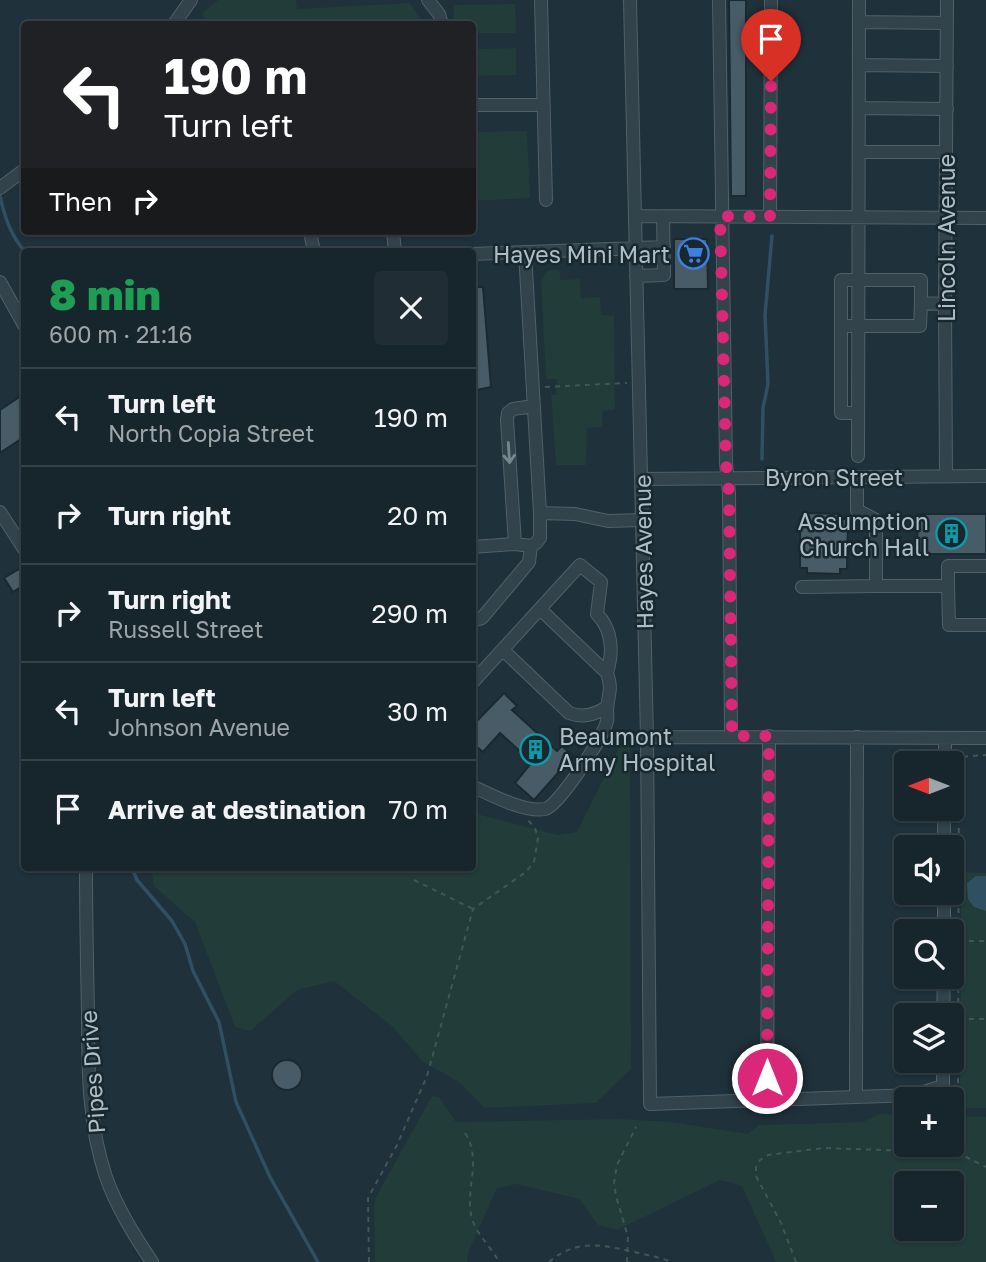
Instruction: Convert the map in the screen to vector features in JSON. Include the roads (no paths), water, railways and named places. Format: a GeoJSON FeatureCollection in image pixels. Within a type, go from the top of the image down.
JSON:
{"type":"FeatureCollection","features":[{"type":"Feature","properties":{"kind":"street"},"geometry":{"type":"LineString","coordinates":[[176,21],[191,0]]}},
{"type":"Feature","properties":{"kind":"street"},"geometry":{"type":"LineString","coordinates":[[428,0],[441,21]]}},
{"type":"Feature","properties":{"kind":"street"},"geometry":{"type":"LineString","coordinates":[[541,0],[546,201]]}},
{"type":"Feature","properties":{"kind":"street","name":"Hayes Avenue"},"geometry":{"type":"LineString","coordinates":[[629,0],[647,737],[650,1104],[767,1100]]}},
{"type":"Feature","properties":{"kind":"street"},"geometry":{"type":"LineString","coordinates":[[719,0],[720,216],[732,736]]}},
{"type":"Feature","properties":{"kind":"street"},"geometry":{"type":"LineString","coordinates":[[770,217],[771,0]]}},
{"type":"Feature","properties":{"kind":"street"},"geometry":{"type":"LineString","coordinates":[[858,456],[859,0]]}},
{"type":"Feature","properties":{"kind":"street","name":"Lincoln Avenue"},"geometry":{"type":"LineString","coordinates":[[946,476],[947,0]]}},
{"type":"Feature","properties":{"kind":"street"},"geometry":{"type":"LineString","coordinates":[[859,22],[947,23]]}},
{"type":"Feature","properties":{"kind":"street"},"geometry":{"type":"LineString","coordinates":[[859,65],[947,66]]}},
{"type":"Feature","properties":{"kind":"street"},"geometry":{"type":"LineString","coordinates":[[476,105],[544,105]]}},
{"type":"Feature","properties":{"kind":"street"},"geometry":{"type":"LineString","coordinates":[[859,108],[947,109]]}},
{"type":"Feature","properties":{"kind":"street"},"geometry":{"type":"LineString","coordinates":[[859,152],[946,152]]}},
{"type":"Feature","properties":{"kind":"street"},"geometry":{"type":"LineString","coordinates":[[0,188],[21,172]]}},
{"type":"Feature","properties":{"kind":"street"},"geometry":{"type":"LineString","coordinates":[[635,216],[986,218]]}},
{"type":"Feature","properties":{"kind":"street"},"geometry":{"type":"LineString","coordinates":[[635,276],[664,275],[663,216]]}},
{"type":"Feature","properties":{"kind":"street"},"geometry":{"type":"LineString","coordinates":[[476,254],[664,247]]}},
{"type":"Feature","properties":{"kind":"street"},"geometry":{"type":"LineString","coordinates":[[476,547],[514,544],[530,547],[540,538],[525,252]]}},
{"type":"Feature","properties":{"kind":"street"},"geometry":{"type":"LineString","coordinates":[[841,326],[920,326],[921,280],[841,280],[841,326],[841,413],[858,413]]}},
{"type":"Feature","properties":{"kind":"street"},"geometry":{"type":"LineString","coordinates":[[0,282],[21,320]]}},
{"type":"Feature","properties":{"kind":"street"},"geometry":{"type":"LineString","coordinates":[[921,303],[945,304]]}},
{"type":"Feature","properties":{"kind":"street"},"geometry":{"type":"LineString","coordinates":[[514,544],[508,413],[513,409],[534,406]]}},
{"type":"Feature","properties":{"kind":"street","name":"Byron Street"},"geometry":{"type":"LineString","coordinates":[[641,479],[986,476]]}},
{"type":"Feature","properties":{"kind":"street"},"geometry":{"type":"LineString","coordinates":[[857,477],[857,510],[876,520],[876,586]]}},
{"type":"Feature","properties":{"kind":"street"},"geometry":{"type":"LineString","coordinates":[[0,512],[21,544]]}},
{"type":"Feature","properties":{"kind":"street"},"geometry":{"type":"LineString","coordinates":[[540,513],[575,514],[608,521],[642,520]]}},
{"type":"Feature","properties":{"kind":"street"},"geometry":{"type":"LineString","coordinates":[[476,620],[482,618],[529,562],[530,547]]}},
{"type":"Feature","properties":{"kind":"street"},"geometry":{"type":"LineString","coordinates":[[476,679],[580,565],[601,582],[597,614],[607,624],[610,634],[610,662],[607,673]]}},
{"type":"Feature","properties":{"kind":"street"},"geometry":{"type":"LineString","coordinates":[[986,566],[948,566],[949,625],[986,625]]}},
{"type":"Feature","properties":{"kind":"street"},"geometry":{"type":"LineString","coordinates":[[802,587],[948,586]]}},
{"type":"Feature","properties":{"kind":"street"},"geometry":{"type":"LineString","coordinates":[[476,788],[504,801],[524,806],[544,809],[551,806],[580,771],[607,723],[607,707],[612,687],[607,673],[540,609]]}},
{"type":"Feature","properties":{"kind":"street"},"geometry":{"type":"LineString","coordinates":[[503,650],[569,713],[588,716],[607,707]]}},
{"type":"Feature","properties":{"kind":"street"},"geometry":{"type":"LineString","coordinates":[[769,736],[767,1100],[914,1095],[943,1086],[943,1073]]}},
{"type":"Feature","properties":{"kind":"street"},"geometry":{"type":"LineString","coordinates":[[647,737],[986,738]]}},
{"type":"Feature","properties":{"kind":"street"},"geometry":{"type":"LineString","coordinates":[[856,1097],[857,737]]}},
{"type":"Feature","properties":{"kind":"street"},"geometry":{"type":"LineString","coordinates":[[945,737],[945,751]]}},
{"type":"Feature","properties":{"kind":"street","name":"Pipes Drive"},"geometry":{"type":"LineString","coordinates":[[86,871],[89,1079],[93,1124],[115,1200],[152,1262]]}},
{"type":"Feature","properties":{"kind":"water"},"geometry":{"type":"Polygon","coordinates":[[[976,876],[986,876],[986,911],[974,907],[968,899],[967,883],[976,876]]]}},
{"type":"Feature","properties":{"kind":"waterway"},"geometry":{"type":"LineString","coordinates":[[0,196],[9,226],[22,248]]}},
{"type":"Feature","properties":{"kind":"waterway"},"geometry":{"type":"LineString","coordinates":[[762,459],[763,408],[768,384],[765,315],[772,236]]}},
{"type":"Feature","properties":{"kind":"waterway"},"geometry":{"type":"LineString","coordinates":[[133,871],[137,880],[172,921],[185,944],[193,971],[219,1022],[236,1102],[270,1177],[318,1262]]}},
{"type":"Feature","properties":{"kind":"place","name":"Hayes Mini Mart"},"geometry":{"type":"Point","coordinates":[693,254]}},
{"type":"Feature","properties":{"kind":"place","name":"Assumption Church Hall"},"geometry":{"type":"Point","coordinates":[952,534]}},
{"type":"Feature","properties":{"kind":"place","name":"Beaumont Army Hospital"},"geometry":{"type":"Point","coordinates":[536,749]}}]}
